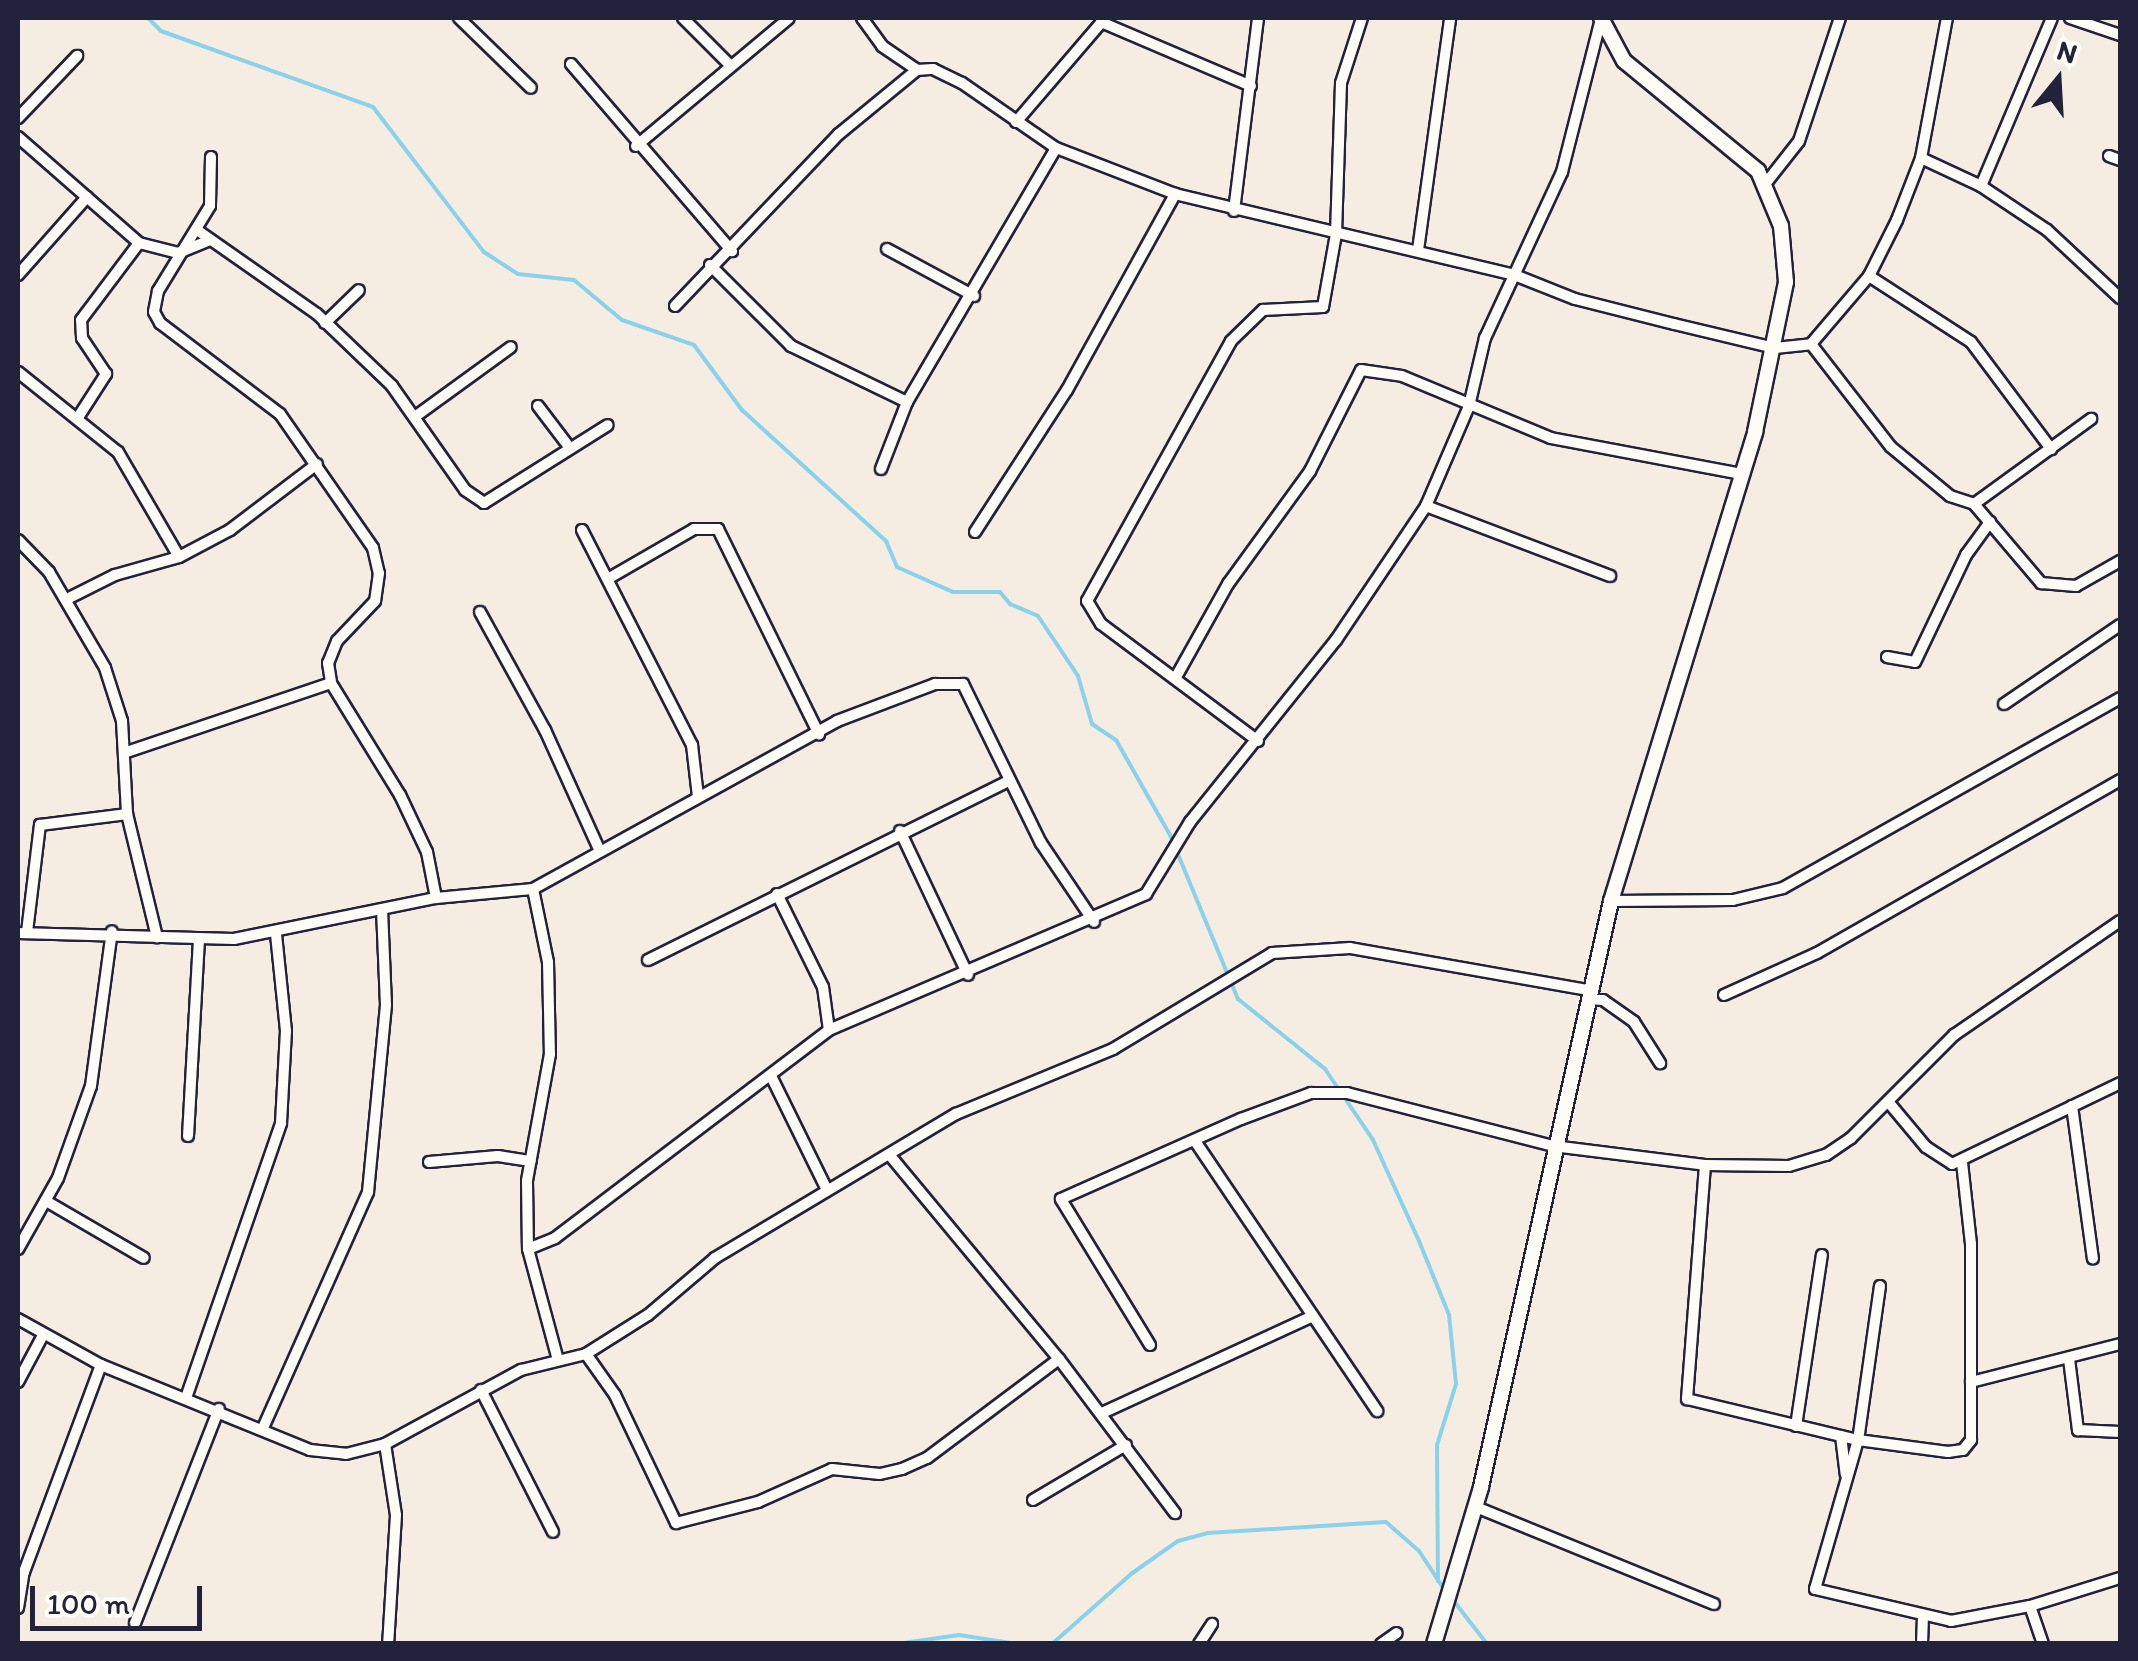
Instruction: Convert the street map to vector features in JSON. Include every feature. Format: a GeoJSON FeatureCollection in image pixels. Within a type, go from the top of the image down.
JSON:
{"type":"FeatureCollection","features":[{"type":"Feature","properties":{"kind":"street"},"geometry":{"type":"LineString","coordinates":[[459,18],[530,88]]}},
{"type":"Feature","properties":{"kind":"street"},"geometry":{"type":"LineString","coordinates":[[683,18],[730,65]]}},
{"type":"Feature","properties":{"kind":"street"},"geometry":{"type":"LineString","coordinates":[[636,146],[789,18]]}},
{"type":"Feature","properties":{"kind":"street"},"geometry":{"type":"LineString","coordinates":[[862,18],[882,46],[917,70]]}},
{"type":"Feature","properties":{"kind":"street"},"geometry":{"type":"LineString","coordinates":[[1234,211],[1258,18]]}},
{"type":"Feature","properties":{"kind":"street"},"geometry":{"type":"LineString","coordinates":[[1258,741],[1101,624],[1087,601],[1231,341],[1263,310],[1324,307],[1336,234],[1341,83],[1362,18]]}},
{"type":"Feature","properties":{"kind":"street"},"geometry":{"type":"LineString","coordinates":[[1418,250],[1450,18]]}},
{"type":"Feature","properties":{"kind":"street"},"geometry":{"type":"LineString","coordinates":[[1434,1644],[1476,1507],[1610,901],[1741,474],[1774,348],[1784,252],[1766,183],[1728,142],[1624,61],[1601,18]]}},
{"type":"Feature","properties":{"kind":"street"},"geometry":{"type":"LineString","coordinates":[[528,1250],[555,1238],[686,1134],[830,1030],[1094,922],[1146,894],[1190,822],[1258,741],[1365,601],[1426,506],[1470,406],[1485,338],[1562,172],[1601,18]]}},
{"type":"Feature","properties":{"kind":"street"},"geometry":{"type":"LineString","coordinates":[[1766,183],[1799,141],[1840,18]]}},
{"type":"Feature","properties":{"kind":"street"},"geometry":{"type":"LineString","coordinates":[[675,306],[839,134],[917,70],[933,69],[962,83],[1056,148],[1175,194],[1512,274],[1575,299],[1774,348],[1811,344],[1868,276],[1921,158],[1947,18]]}},
{"type":"Feature","properties":{"kind":"street"},"geometry":{"type":"LineString","coordinates":[[1981,186],[2052,18]]}},
{"type":"Feature","properties":{"kind":"street"},"geometry":{"type":"LineString","coordinates":[[2070,18],[2120,35]]}},
{"type":"Feature","properties":{"kind":"street"},"geometry":{"type":"LineString","coordinates":[[1016,122],[1103,20],[1251,86]]}},
{"type":"Feature","properties":{"kind":"street"},"geometry":{"type":"LineString","coordinates":[[18,118],[76,56]]}},
{"type":"Feature","properties":{"kind":"street"},"geometry":{"type":"LineString","coordinates":[[571,64],[636,146],[732,250]]}},
{"type":"Feature","properties":{"kind":"street"},"geometry":{"type":"LineString","coordinates":[[18,137],[139,243],[178,253],[212,240]]}},
{"type":"Feature","properties":{"kind":"street"},"geometry":{"type":"LineString","coordinates":[[881,470],[908,402],[974,296],[1056,148]]}},
{"type":"Feature","properties":{"kind":"street"},"geometry":{"type":"LineString","coordinates":[[211,158],[213,196],[196,230],[178,253],[154,306],[160,324],[280,414],[373,548],[379,573],[376,601],[344,628],[330,654],[331,683],[400,795],[427,852],[436,898]]}},
{"type":"Feature","properties":{"kind":"street"},"geometry":{"type":"LineString","coordinates":[[1921,158],[1981,186],[2046,230],[2120,298]]}},
{"type":"Feature","properties":{"kind":"street"},"geometry":{"type":"LineString","coordinates":[[975,532],[1068,390],[1175,194]]}},
{"type":"Feature","properties":{"kind":"street"},"geometry":{"type":"LineString","coordinates":[[18,275],[87,197]]}},
{"type":"Feature","properties":{"kind":"street"},"geometry":{"type":"LineString","coordinates":[[196,230],[325,322],[416,416],[465,490],[484,503],[608,425]]}},
{"type":"Feature","properties":{"kind":"street"},"geometry":{"type":"LineString","coordinates":[[77,419],[106,374],[82,338],[82,320],[139,243]]}},
{"type":"Feature","properties":{"kind":"street"},"geometry":{"type":"LineString","coordinates":[[887,248],[974,296]]}},
{"type":"Feature","properties":{"kind":"street"},"geometry":{"type":"LineString","coordinates":[[710,265],[792,346],[908,402]]}},
{"type":"Feature","properties":{"kind":"street"},"geometry":{"type":"LineString","coordinates":[[1868,276],[1971,342],[2051,449]]}},
{"type":"Feature","properties":{"kind":"street"},"geometry":{"type":"LineString","coordinates":[[325,322],[358,290]]}},
{"type":"Feature","properties":{"kind":"street"},"geometry":{"type":"LineString","coordinates":[[1811,344],[1892,447],[1950,496],[1974,504],[2018,561],[2048,586],[2076,586],[2120,561]]}},
{"type":"Feature","properties":{"kind":"street"},"geometry":{"type":"LineString","coordinates":[[416,416],[511,347]]}},
{"type":"Feature","properties":{"kind":"street"},"geometry":{"type":"LineString","coordinates":[[1176,678],[1228,584],[1310,471],[1361,370],[1402,376],[1551,438],[1741,474]]}},
{"type":"Feature","properties":{"kind":"street"},"geometry":{"type":"LineString","coordinates":[[18,372],[134,470],[180,557]]}},
{"type":"Feature","properties":{"kind":"street"},"geometry":{"type":"LineString","coordinates":[[538,406],[570,448]]}},
{"type":"Feature","properties":{"kind":"street"},"geometry":{"type":"LineString","coordinates":[[1974,504],[2090,420]]}},
{"type":"Feature","properties":{"kind":"street"},"geometry":{"type":"LineString","coordinates":[[67,598],[114,575],[180,557],[317,464]]}},
{"type":"Feature","properties":{"kind":"street"},"geometry":{"type":"LineString","coordinates":[[1426,506],[1610,576]]}},
{"type":"Feature","properties":{"kind":"street"},"geometry":{"type":"LineString","coordinates":[[1887,656],[1915,662],[1966,556],[1990,522]]}},
{"type":"Feature","properties":{"kind":"street"},"geometry":{"type":"LineString","coordinates":[[611,577],[694,529],[718,529],[819,734]]}},
{"type":"Feature","properties":{"kind":"street"},"geometry":{"type":"LineString","coordinates":[[582,530],[611,577],[692,745],[698,797]]}},
{"type":"Feature","properties":{"kind":"street"},"geometry":{"type":"LineString","coordinates":[[18,540],[67,598],[105,668],[127,752],[127,814],[156,937]]}},
{"type":"Feature","properties":{"kind":"street"},"geometry":{"type":"LineString","coordinates":[[480,612],[545,730],[600,851]]}},
{"type":"Feature","properties":{"kind":"street"},"geometry":{"type":"LineString","coordinates":[[2004,704],[2120,626]]}},
{"type":"Feature","properties":{"kind":"street"},"geometry":{"type":"LineString","coordinates":[[127,752],[331,683]]}},
{"type":"Feature","properties":{"kind":"street"},"geometry":{"type":"LineString","coordinates":[[127,814],[40,825],[22,933],[112,931],[200,938],[276,935],[436,898],[533,889],[819,734],[936,684],[963,684],[991,731],[1008,781],[1094,922]]}},
{"type":"Feature","properties":{"kind":"street"},"geometry":{"type":"LineString","coordinates":[[1610,901],[1733,900],[1782,888],[2120,698]]}},
{"type":"Feature","properties":{"kind":"street"},"geometry":{"type":"LineString","coordinates":[[1724,995],[1816,952],[2120,780]]}},
{"type":"Feature","properties":{"kind":"street"},"geometry":{"type":"LineString","coordinates":[[648,960],[900,831],[1008,781]]}},
{"type":"Feature","properties":{"kind":"street"},"geometry":{"type":"LineString","coordinates":[[900,831],[968,975]]}},
{"type":"Feature","properties":{"kind":"street"},"geometry":{"type":"LineString","coordinates":[[533,889],[548,962],[550,1054],[531,1162],[528,1250],[558,1360]]}},
{"type":"Feature","properties":{"kind":"street"},"geometry":{"type":"LineString","coordinates":[[778,894],[823,987],[830,1030]]}},
{"type":"Feature","properties":{"kind":"street"},"geometry":{"type":"LineString","coordinates":[[262,1428],[368,1192],[386,1005],[382,909]]}},
{"type":"Feature","properties":{"kind":"street"},"geometry":{"type":"LineString","coordinates":[[1150,1345],[1062,1199],[1311,1093],[1347,1093],[1553,1146],[1705,1165],[1807,1162],[1851,1138],[1890,1104],[1954,1035],[2120,921]]}},
{"type":"Feature","properties":{"kind":"street"},"geometry":{"type":"LineString","coordinates":[[18,1249],[46,1202],[91,1086],[112,931]]}},
{"type":"Feature","properties":{"kind":"street"},"geometry":{"type":"LineString","coordinates":[[188,1395],[281,1122],[286,1031],[276,935]]}},
{"type":"Feature","properties":{"kind":"street"},"geometry":{"type":"LineString","coordinates":[[188,1136],[200,938]]}},
{"type":"Feature","properties":{"kind":"street"},"geometry":{"type":"LineString","coordinates":[[18,1319],[42,1336],[101,1365],[188,1395],[310,1450],[346,1454],[385,1444],[482,1390],[558,1360],[586,1354],[648,1315],[715,1258],[827,1190],[892,1158],[956,1114],[1152,1029],[1246,966],[1302,948],[1350,948],[1588,995],[1603,1000],[1634,1022],[1660,1063]]}},
{"type":"Feature","properties":{"kind":"street"},"geometry":{"type":"LineString","coordinates":[[771,1076],[827,1190]]}},
{"type":"Feature","properties":{"kind":"street"},"geometry":{"type":"LineString","coordinates":[[1890,1104],[1936,1156],[1962,1163],[2072,1106],[2119,1088]]}},
{"type":"Feature","properties":{"kind":"street"},"geometry":{"type":"LineString","coordinates":[[2072,1106],[2092,1259]]}},
{"type":"Feature","properties":{"kind":"street"},"geometry":{"type":"LineString","coordinates":[[1195,1140],[1309,1318],[1377,1412]]}},
{"type":"Feature","properties":{"kind":"street"},"geometry":{"type":"LineString","coordinates":[[429,1162],[498,1156],[531,1162]]}},
{"type":"Feature","properties":{"kind":"street"},"geometry":{"type":"LineString","coordinates":[[892,1158],[1059,1358],[1175,1513]]}},
{"type":"Feature","properties":{"kind":"street"},"geometry":{"type":"LineString","coordinates":[[1705,1165],[1685,1394],[1691,1401],[1858,1440],[1963,1450],[1971,1440],[1972,1382],[1970,1244],[1962,1163]]}},
{"type":"Feature","properties":{"kind":"street"},"geometry":{"type":"LineString","coordinates":[[46,1202],[144,1258]]}},
{"type":"Feature","properties":{"kind":"street"},"geometry":{"type":"LineString","coordinates":[[1796,1426],[1822,1255]]}},
{"type":"Feature","properties":{"kind":"street"},"geometry":{"type":"LineString","coordinates":[[1880,1286],[1858,1440],[1815,1589],[1923,1619],[2030,1606],[2120,1578]]}},
{"type":"Feature","properties":{"kind":"street"},"geometry":{"type":"LineString","coordinates":[[1102,1413],[1309,1318]]}},
{"type":"Feature","properties":{"kind":"street"},"geometry":{"type":"LineString","coordinates":[[18,1382],[42,1336]]}},
{"type":"Feature","properties":{"kind":"street"},"geometry":{"type":"LineString","coordinates":[[1972,1382],[2120,1344]]}},
{"type":"Feature","properties":{"kind":"street"},"geometry":{"type":"LineString","coordinates":[[586,1354],[615,1396],[676,1524],[758,1502],[832,1469],[902,1469],[927,1458],[1059,1358]]}},
{"type":"Feature","properties":{"kind":"street"},"geometry":{"type":"LineString","coordinates":[[2069,1359],[2078,1430],[2120,1432]]}},
{"type":"Feature","properties":{"kind":"street"},"geometry":{"type":"LineString","coordinates":[[18,1608],[24,1572],[101,1365]]}},
{"type":"Feature","properties":{"kind":"street"},"geometry":{"type":"LineString","coordinates":[[482,1390],[553,1532]]}},
{"type":"Feature","properties":{"kind":"street"},"geometry":{"type":"LineString","coordinates":[[136,1623],[219,1409]]}},
{"type":"Feature","properties":{"kind":"street"},"geometry":{"type":"LineString","coordinates":[[1840,1436],[1848,1481]]}},
{"type":"Feature","properties":{"kind":"street"},"geometry":{"type":"LineString","coordinates":[[385,1444],[396,1515],[388,1644]]}},
{"type":"Feature","properties":{"kind":"street"},"geometry":{"type":"LineString","coordinates":[[1033,1500],[1126,1445]]}},
{"type":"Feature","properties":{"kind":"street"},"geometry":{"type":"LineString","coordinates":[[1476,1507],[1714,1604]]}},
{"type":"Feature","properties":{"kind":"street"},"geometry":{"type":"LineString","coordinates":[[2030,1606],[2043,1644]]}},
{"type":"Feature","properties":{"kind":"street"},"geometry":{"type":"LineString","coordinates":[[1922,1644],[1923,1619]]}},
{"type":"Feature","properties":{"kind":"street"},"geometry":{"type":"LineString","coordinates":[[1199,1644],[1212,1624]]}},
{"type":"Feature","properties":{"kind":"street"},"geometry":{"type":"LineString","coordinates":[[1382,1644],[1397,1633]]}},
{"type":"Feature","properties":{"kind":"waterway"},"geometry":{"type":"LineString","coordinates":[[148,18],[161,31],[373,107],[484,252],[518,274],[574,280],[622,320],[694,345],[742,410],[886,541],[897,567],[953,592],[1000,592],[1010,604],[1038,616],[1078,676],[1092,724],[1116,740],[1170,835],[1238,999],[1325,1069],[1373,1140],[1419,1241],[1449,1315],[1456,1384],[1437,1445],[1438,1581]]}},
{"type":"Feature","properties":{"kind":"waterway"},"geometry":{"type":"LineString","coordinates":[[1052,1644],[1131,1574],[1178,1541],[1207,1533],[1386,1522],[1419,1551],[1444,1589]]}},
{"type":"Feature","properties":{"kind":"waterway"},"geometry":{"type":"LineString","coordinates":[[1453,1600],[1487,1644]]}},
{"type":"Feature","properties":{"kind":"waterway"},"geometry":{"type":"LineString","coordinates":[[896,1644],[959,1635],[1017,1644]]}}]}
